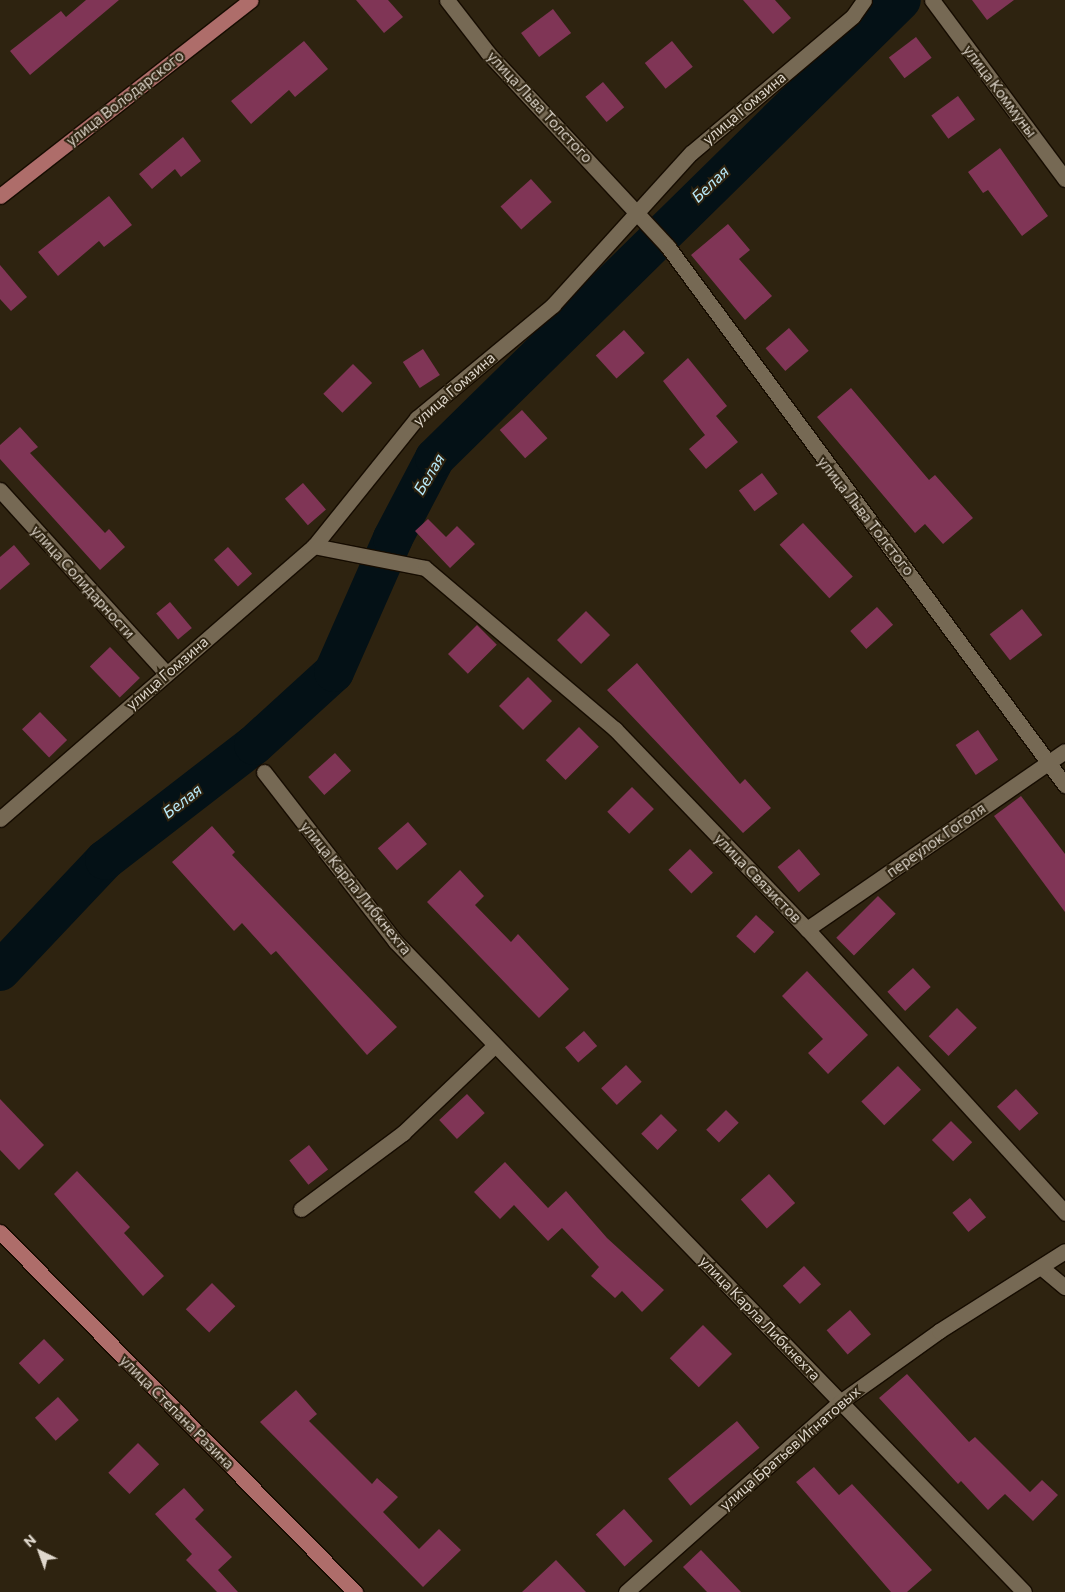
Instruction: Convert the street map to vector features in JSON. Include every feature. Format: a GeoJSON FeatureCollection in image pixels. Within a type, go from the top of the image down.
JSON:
{"type":"FeatureCollection","features":[{"type":"Feature","properties":{"kind":"main road","name":"улица Володарского"},"geometry":{"type":"LineString","coordinates":[[0,196],[251,0]]}},
{"type":"Feature","properties":{"kind":"main road","name":"улица Степана Разина"},"geometry":{"type":"LineString","coordinates":[[0,1232],[355,1592]]}},
{"type":"Feature","properties":{"kind":"street","name":"улица Льва Толстого"},"geometry":{"type":"LineString","coordinates":[[447,0],[488,53],[668,247],[808,443],[942,612],[1050,761],[1065,785]]}},
{"type":"Feature","properties":{"kind":"street","name":"улица Гомзина"},"geometry":{"type":"LineString","coordinates":[[0,819],[314,546],[417,418],[553,305],[691,153],[853,16],[864,0]]}},
{"type":"Feature","properties":{"kind":"street","name":"улица Коммуны"},"geometry":{"type":"LineString","coordinates":[[933,2],[1065,178]]}},
{"type":"Feature","properties":{"kind":"street","name":"улица Солидарности"},"geometry":{"type":"LineString","coordinates":[[0,490],[166,673]]}},
{"type":"Feature","properties":{"kind":"street","name":"улица Связистов"},"geometry":{"type":"LineString","coordinates":[[314,546],[425,568],[615,729],[807,929],[1065,1213]]}},
{"type":"Feature","properties":{"kind":"street","name":"переулок Гоголя"},"geometry":{"type":"LineString","coordinates":[[807,929],[1065,751]]}},
{"type":"Feature","properties":{"kind":"street","name":"улица Карла Либкнехта"},"geometry":{"type":"LineString","coordinates":[[264,772],[395,941],[1024,1592]]}},
{"type":"Feature","properties":{"kind":"street"},"geometry":{"type":"LineString","coordinates":[[301,1209],[403,1133],[495,1044]]}},
{"type":"Feature","properties":{"kind":"street","name":"улица Братьев Игнатовых"},"geometry":{"type":"LineString","coordinates":[[626,1592],[840,1402],[939,1331],[1042,1268],[1065,1251]]}},
{"type":"Feature","properties":{"kind":"street"},"geometry":{"type":"LineString","coordinates":[[1042,1268],[1065,1287]]}},
{"type":"Feature","properties":{"kind":"building"},"geometry":{"type":"Polygon","coordinates":[[[86,0],[119,0],[30,75],[10,51],[61,11],[66,17],[86,0]]]}},
{"type":"Feature","properties":{"kind":"building"},"geometry":{"type":"Polygon","coordinates":[[[356,0],[388,0],[403,17],[384,33],[356,0]]]}},
{"type":"Feature","properties":{"kind":"building"},"geometry":{"type":"Polygon","coordinates":[[[743,0],[775,0],[791,18],[773,34],[743,0]]]}},
{"type":"Feature","properties":{"kind":"building"},"geometry":{"type":"Polygon","coordinates":[[[972,0],[1014,0],[987,20],[972,0]]]}},
{"type":"Feature","properties":{"kind":"building"},"geometry":{"type":"Polygon","coordinates":[[[553,9],[571,33],[539,57],[521,33],[553,9]]]}},
{"type":"Feature","properties":{"kind":"building"},"geometry":{"type":"Polygon","coordinates":[[[916,37],[932,58],[904,78],[889,57],[916,37]]]}},
{"type":"Feature","properties":{"kind":"building"},"geometry":{"type":"Polygon","coordinates":[[[304,41],[328,69],[295,97],[289,90],[251,124],[231,101],[304,41]]]}},
{"type":"Feature","properties":{"kind":"building"},"geometry":{"type":"Polygon","coordinates":[[[672,41],[693,67],[666,89],[645,63],[672,41]]]}},
{"type":"Feature","properties":{"kind":"building"},"geometry":{"type":"Polygon","coordinates":[[[603,82],[624,107],[607,122],[585,97],[603,82]]]}},
{"type":"Feature","properties":{"kind":"building"},"geometry":{"type":"Polygon","coordinates":[[[958,96],[975,119],[948,139],[931,115],[958,96]]]}},
{"type":"Feature","properties":{"kind":"building"},"geometry":{"type":"Polygon","coordinates":[[[183,137],[201,161],[181,177],[175,169],[152,189],[139,174],[183,137]]]}},
{"type":"Feature","properties":{"kind":"building"},"geometry":{"type":"Polygon","coordinates":[[[1000,148],[1048,216],[1022,236],[988,190],[983,193],[968,172],[1000,148]]]}},
{"type":"Feature","properties":{"kind":"building"},"geometry":{"type":"Polygon","coordinates":[[[531,179],[552,202],[521,229],[501,206],[531,179]]]}},
{"type":"Feature","properties":{"kind":"building"},"geometry":{"type":"Polygon","coordinates":[[[109,196],[132,225],[104,247],[99,241],[58,276],[38,252],[109,196]]]}},
{"type":"Feature","properties":{"kind":"building"},"geometry":{"type":"Polygon","coordinates":[[[728,224],[750,250],[739,259],[772,296],[745,320],[691,255],[728,224]]]}},
{"type":"Feature","properties":{"kind":"building"},"geometry":{"type":"Polygon","coordinates":[[[0,265],[27,297],[11,311],[0,299],[0,265]]]}},
{"type":"Feature","properties":{"kind":"building"},"geometry":{"type":"Polygon","coordinates":[[[789,328],[809,351],[785,371],[766,348],[789,328]]]}},
{"type":"Feature","properties":{"kind":"building"},"geometry":{"type":"Polygon","coordinates":[[[624,330],[645,353],[617,378],[596,355],[624,330]]]}},
{"type":"Feature","properties":{"kind":"building"},"geometry":{"type":"Polygon","coordinates":[[[423,349],[440,375],[420,388],[403,362],[423,349]]]}},
{"type":"Feature","properties":{"kind":"building"},"geometry":{"type":"Polygon","coordinates":[[[688,358],[727,406],[716,416],[738,442],[706,469],[689,449],[705,435],[663,381],[688,358]]]}},
{"type":"Feature","properties":{"kind":"building"},"geometry":{"type":"Polygon","coordinates":[[[353,364],[372,383],[342,413],[323,394],[353,364]]]}},
{"type":"Feature","properties":{"kind":"building"},"geometry":{"type":"Polygon","coordinates":[[[851,388],[929,480],[935,475],[973,518],[943,544],[925,524],[915,533],[817,417],[851,388]]]}},
{"type":"Feature","properties":{"kind":"building"},"geometry":{"type":"Polygon","coordinates":[[[522,410],[547,438],[525,458],[500,430],[522,410]]]}},
{"type":"Feature","properties":{"kind":"building"},"geometry":{"type":"Polygon","coordinates":[[[20,427],[38,447],[30,453],[105,533],[109,529],[125,547],[100,570],[0,459],[0,445],[20,427]]]}},
{"type":"Feature","properties":{"kind":"building"},"geometry":{"type":"Polygon","coordinates":[[[762,473],[778,494],[754,511],[739,490],[762,473]]]}},
{"type":"Feature","properties":{"kind":"building"},"geometry":{"type":"Polygon","coordinates":[[[303,483],[326,509],[308,525],[285,499],[303,483]]]}},
{"type":"Feature","properties":{"kind":"building"},"geometry":{"type":"Polygon","coordinates":[[[428,519],[446,537],[457,526],[475,544],[450,568],[415,531],[428,519]]]}},
{"type":"Feature","properties":{"kind":"building"},"geometry":{"type":"Polygon","coordinates":[[[803,523],[853,576],[829,598],[780,545],[803,523]]]}},
{"type":"Feature","properties":{"kind":"building"},"geometry":{"type":"Polygon","coordinates":[[[14,545],[30,564],[0,590],[0,557],[14,545]]]}},
{"type":"Feature","properties":{"kind":"building"},"geometry":{"type":"Polygon","coordinates":[[[228,547],[252,574],[238,586],[214,560],[228,547]]]}},
{"type":"Feature","properties":{"kind":"building"},"geometry":{"type":"Polygon","coordinates":[[[170,602],[192,628],[178,640],[156,614],[170,602]]]}},
{"type":"Feature","properties":{"kind":"building"},"geometry":{"type":"Polygon","coordinates":[[[877,607],[893,625],[866,649],[850,631],[877,607]]]}},
{"type":"Feature","properties":{"kind":"building"},"geometry":{"type":"Polygon","coordinates":[[[1022,609],[1042,635],[1010,660],[990,634],[1022,609]]]}},
{"type":"Feature","properties":{"kind":"building"},"geometry":{"type":"Polygon","coordinates":[[[586,611],[610,635],[581,664],[557,640],[586,611]]]}},
{"type":"Feature","properties":{"kind":"building"},"geometry":{"type":"Polygon","coordinates":[[[477,625],[497,645],[468,674],[448,654],[477,625]]]}},
{"type":"Feature","properties":{"kind":"building"},"geometry":{"type":"Polygon","coordinates":[[[110,647],[140,678],[120,697],[90,666],[110,647]]]}},
{"type":"Feature","properties":{"kind":"building"},"geometry":{"type":"Polygon","coordinates":[[[637,663],[740,784],[745,779],[771,808],[743,833],[607,690],[637,663]]]}},
{"type":"Feature","properties":{"kind":"building"},"geometry":{"type":"Polygon","coordinates":[[[528,677],[552,701],[523,730],[499,706],[528,677]]]}},
{"type":"Feature","properties":{"kind":"building"},"geometry":{"type":"Polygon","coordinates":[[[40,712],[67,740],[49,757],[22,729],[40,712]]]}},
{"type":"Feature","properties":{"kind":"building"},"geometry":{"type":"Polygon","coordinates":[[[579,727],[599,747],[566,780],[546,760],[579,727]]]}},
{"type":"Feature","properties":{"kind":"building"},"geometry":{"type":"Polygon","coordinates":[[[978,730],[998,760],[976,775],[956,745],[978,730]]]}},
{"type":"Feature","properties":{"kind":"building"},"geometry":{"type":"Polygon","coordinates":[[[335,753],[351,771],[324,795],[308,777],[335,753]]]}},
{"type":"Feature","properties":{"kind":"building"},"geometry":{"type":"Polygon","coordinates":[[[632,787],[654,809],[629,834],[607,812],[632,787]]]}},
{"type":"Feature","properties":{"kind":"building"},"geometry":{"type":"Polygon","coordinates":[[[1021,796],[1065,854],[1065,912],[994,816],[1021,796]]]}},
{"type":"Feature","properties":{"kind":"building"},"geometry":{"type":"Polygon","coordinates":[[[408,822],[427,844],[397,870],[378,848],[408,822]]]}},
{"type":"Feature","properties":{"kind":"building"},"geometry":{"type":"Polygon","coordinates":[[[212,826],[235,852],[232,855],[397,1027],[367,1055],[276,951],[271,955],[242,923],[234,931],[172,862],[212,826]]]}},
{"type":"Feature","properties":{"kind":"building"},"geometry":{"type":"Polygon","coordinates":[[[690,849],[713,873],[691,894],[668,870],[690,849]]]}},
{"type":"Feature","properties":{"kind":"building"},"geometry":{"type":"Polygon","coordinates":[[[799,849],[820,874],[799,892],[778,867],[799,849]]]}},
{"type":"Feature","properties":{"kind":"building"},"geometry":{"type":"Polygon","coordinates":[[[460,870],[484,896],[475,905],[511,942],[518,934],[569,989],[539,1018],[427,902],[460,870]]]}},
{"type":"Feature","properties":{"kind":"building"},"geometry":{"type":"Polygon","coordinates":[[[878,896],[896,914],[854,955],[836,938],[878,896]]]}},
{"type":"Feature","properties":{"kind":"building"},"geometry":{"type":"Polygon","coordinates":[[[756,915],[774,932],[755,953],[736,936],[756,915]]]}},
{"type":"Feature","properties":{"kind":"building"},"geometry":{"type":"Polygon","coordinates":[[[913,968],[931,987],[905,1011],[887,992],[913,968]]]}},
{"type":"Feature","properties":{"kind":"building"},"geometry":{"type":"Polygon","coordinates":[[[807,971],[868,1035],[828,1074],[808,1053],[823,1039],[782,996],[807,971]]]}},
{"type":"Feature","properties":{"kind":"building"},"geometry":{"type":"Polygon","coordinates":[[[957,1008],[977,1028],[949,1056],[929,1036],[957,1008]]]}},
{"type":"Feature","properties":{"kind":"building"},"geometry":{"type":"Polygon","coordinates":[[[584,1031],[597,1046],[578,1062],[565,1047],[584,1031]]]}},
{"type":"Feature","properties":{"kind":"building"},"geometry":{"type":"Polygon","coordinates":[[[626,1065],[642,1082],[617,1105],[601,1088],[626,1065]]]}},
{"type":"Feature","properties":{"kind":"building"},"geometry":{"type":"Polygon","coordinates":[[[898,1066],[921,1090],[884,1125],[861,1101],[898,1066]]]}},
{"type":"Feature","properties":{"kind":"building"},"geometry":{"type":"Polygon","coordinates":[[[1016,1089],[1039,1113],[1019,1131],[997,1107],[1016,1089]]]}},
{"type":"Feature","properties":{"kind":"building"},"geometry":{"type":"Polygon","coordinates":[[[467,1094],[485,1113],[457,1139],[439,1120],[467,1094]]]}},
{"type":"Feature","properties":{"kind":"building"},"geometry":{"type":"Polygon","coordinates":[[[0,1099],[44,1145],[19,1170],[0,1150],[0,1099]]]}},
{"type":"Feature","properties":{"kind":"building"},"geometry":{"type":"Polygon","coordinates":[[[726,1110],[739,1123],[719,1143],[706,1130],[726,1110]]]}},
{"type":"Feature","properties":{"kind":"building"},"geometry":{"type":"Polygon","coordinates":[[[661,1114],[677,1130],[657,1150],[641,1134],[661,1114]]]}},
{"type":"Feature","properties":{"kind":"building"},"geometry":{"type":"Polygon","coordinates":[[[951,1121],[972,1142],[953,1161],[932,1140],[951,1121]]]}},
{"type":"Feature","properties":{"kind":"building"},"geometry":{"type":"Polygon","coordinates":[[[309,1145],[328,1169],[308,1185],[289,1160],[309,1145]]]}},
{"type":"Feature","properties":{"kind":"building"},"geometry":{"type":"Polygon","coordinates":[[[505,1162],[548,1208],[566,1191],[607,1238],[664,1290],[642,1312],[622,1291],[615,1298],[591,1276],[599,1267],[562,1228],[548,1241],[514,1205],[500,1219],[474,1192],[505,1162]]]}},
{"type":"Feature","properties":{"kind":"building"},"geometry":{"type":"Polygon","coordinates":[[[77,1171],[130,1227],[124,1233],[164,1276],[143,1296],[54,1194],[77,1171]]]}},
{"type":"Feature","properties":{"kind":"building"},"geometry":{"type":"Polygon","coordinates":[[[769,1174],[795,1203],[767,1228],[741,1199],[769,1174]]]}},
{"type":"Feature","properties":{"kind":"building"},"geometry":{"type":"Polygon","coordinates":[[[970,1198],[986,1217],[968,1232],[952,1213],[970,1198]]]}},
{"type":"Feature","properties":{"kind":"building"},"geometry":{"type":"Polygon","coordinates":[[[804,1266],[821,1284],[800,1304],[783,1286],[804,1266]]]}},
{"type":"Feature","properties":{"kind":"building"},"geometry":{"type":"Polygon","coordinates":[[[212,1283],[235,1306],[209,1332],[186,1309],[212,1283]]]}},
{"type":"Feature","properties":{"kind":"building"},"geometry":{"type":"Polygon","coordinates":[[[850,1310],[871,1334],[848,1354],[827,1330],[850,1310]]]}},
{"type":"Feature","properties":{"kind":"building"},"geometry":{"type":"Polygon","coordinates":[[[703,1325],[732,1354],[699,1387],[670,1358],[703,1325]]]}},
{"type":"Feature","properties":{"kind":"building"},"geometry":{"type":"Polygon","coordinates":[[[44,1339],[64,1360],[39,1384],[19,1363],[44,1339]]]}},
{"type":"Feature","properties":{"kind":"building"},"geometry":{"type":"Polygon","coordinates":[[[907,1374],[969,1442],[975,1437],[1030,1492],[1042,1480],[1058,1495],[1033,1521],[1005,1494],[988,1510],[961,1481],[958,1484],[879,1398],[907,1374]]]}},
{"type":"Feature","properties":{"kind":"building"},"geometry":{"type":"Polygon","coordinates":[[[296,1390],[317,1414],[309,1421],[372,1484],[377,1478],[398,1497],[383,1512],[419,1549],[439,1529],[461,1550],[423,1587],[260,1422],[296,1390]]]}},
{"type":"Feature","properties":{"kind":"building"},"geometry":{"type":"Polygon","coordinates":[[[58,1397],[79,1420],[56,1441],[35,1418],[58,1397]]]}},
{"type":"Feature","properties":{"kind":"building"},"geometry":{"type":"Polygon","coordinates":[[[737,1421],[759,1448],[691,1506],[668,1479],[737,1421]]]}},
{"type":"Feature","properties":{"kind":"building"},"geometry":{"type":"Polygon","coordinates":[[[138,1443],[159,1464],[130,1494],[108,1473],[138,1443]]]}},
{"type":"Feature","properties":{"kind":"building"},"geometry":{"type":"Polygon","coordinates":[[[814,1467],[839,1495],[852,1484],[932,1570],[907,1592],[891,1592],[796,1482],[814,1467]]]}},
{"type":"Feature","properties":{"kind":"building"},"geometry":{"type":"Polygon","coordinates":[[[184,1488],[204,1510],[195,1519],[232,1557],[218,1570],[238,1592],[217,1592],[186,1560],[192,1554],[155,1514],[184,1488]]]}},
{"type":"Feature","properties":{"kind":"building"},"geometry":{"type":"Polygon","coordinates":[[[624,1509],[653,1541],[625,1566],[596,1534],[624,1509]]]}},
{"type":"Feature","properties":{"kind":"building"},"geometry":{"type":"Polygon","coordinates":[[[701,1550],[741,1592],[707,1592],[683,1567],[701,1550]]]}},
{"type":"Feature","properties":{"kind":"building"},"geometry":{"type":"Polygon","coordinates":[[[556,1560],[586,1592],[522,1592],[556,1560]]]}},
{"type":"Feature","properties":{"kind":"waterway","name":"Белая"},"geometry":{"type":"LineString","coordinates":[[0,971],[105,860],[254,745],[334,672],[393,538],[435,458],[901,0]]}}]}
